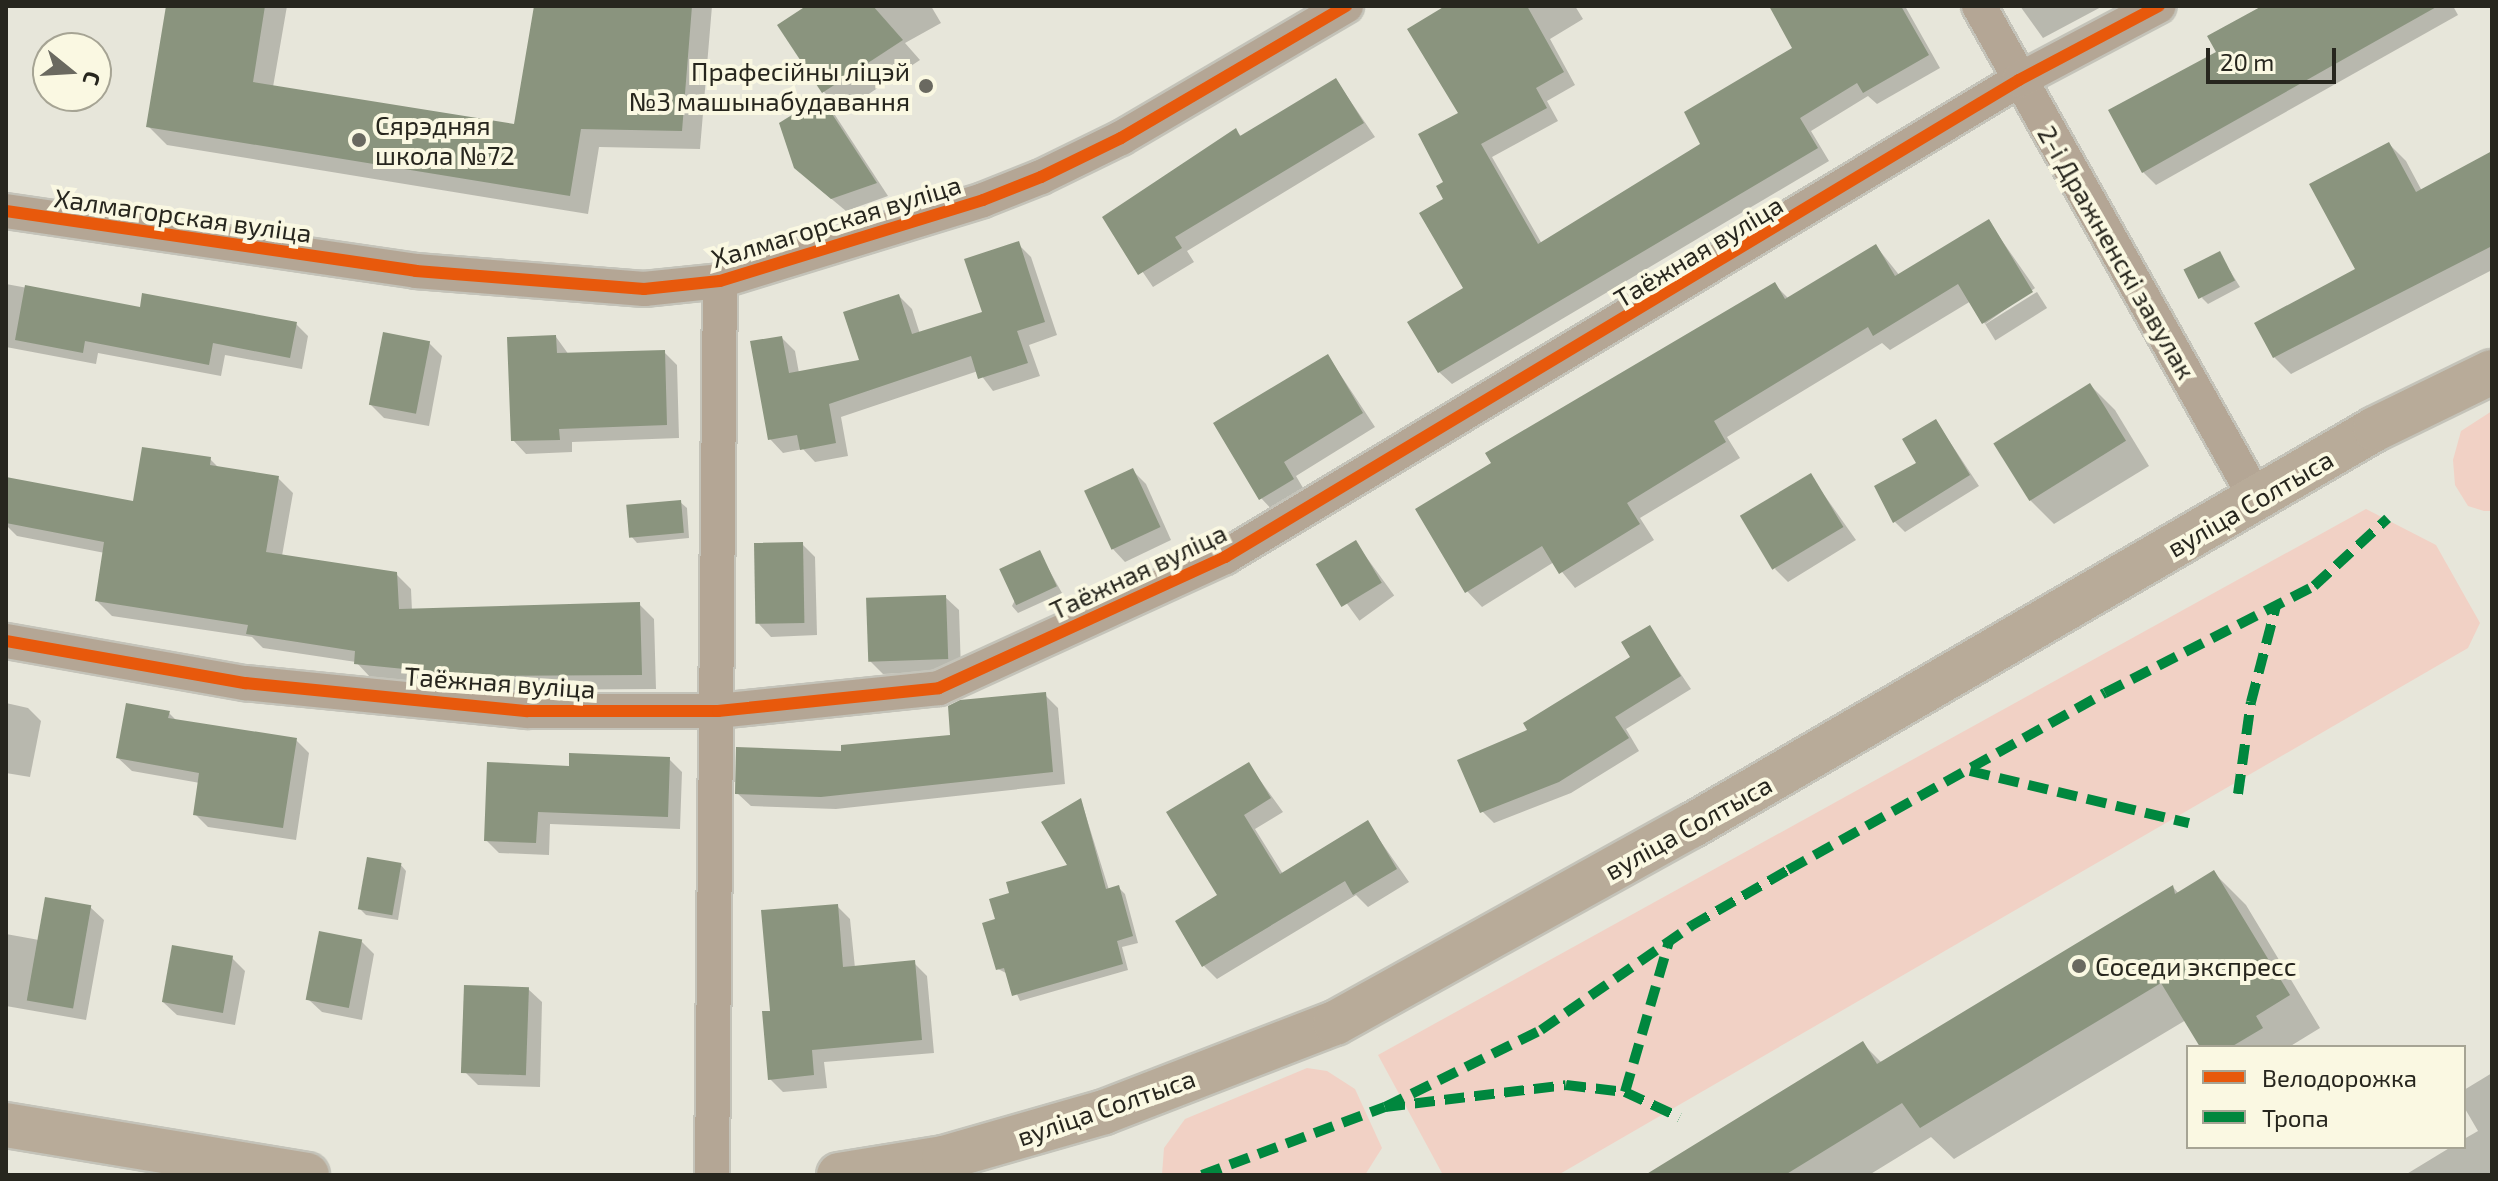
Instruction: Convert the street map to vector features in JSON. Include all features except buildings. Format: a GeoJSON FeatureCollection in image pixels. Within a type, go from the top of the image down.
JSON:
{"type":"FeatureCollection","features":[{"type":"Feature","properties":{"kind":"main road","name":"вуліца Солтыса"},"geometry":{"type":"LineString","coordinates":[[839,1175],[944,1158],[1104,1112],[1335,1023],[1731,803],[2375,429],[2492,372]]}},
{"type":"Feature","properties":{"kind":"main road"},"geometry":{"type":"LineString","coordinates":[[6,1125],[307,1175]]}},
{"type":"Feature","properties":{"kind":"street","name":"Халмагорская вуліца"},"geometry":{"type":"LineString","coordinates":[[6,211],[416,271],[644,289],[720,281],[1041,177],[1121,138],[1346,6]]}},
{"type":"Feature","properties":{"kind":"street","name":"2-і Дражненскі завулак"},"geometry":{"type":"LineString","coordinates":[[1979,6],[2256,498]]}},
{"type":"Feature","properties":{"kind":"street","name":"Таёжная вуліца"},"geometry":{"type":"LineString","coordinates":[[6,641],[245,683],[481,707],[718,711],[939,688],[1225,557],[2019,80],[2159,6]]}},
{"type":"Feature","properties":{"kind":"street"},"geometry":{"type":"LineString","coordinates":[[712,1175],[720,281]]}},
{"type":"Feature","properties":{"kind":"shaded area"},"geometry":{"type":"Polygon","coordinates":[[[2492,411],[2492,511],[2484,511],[2468,506],[2455,485],[2453,460],[2461,431],[2492,411]]]}},
{"type":"Feature","properties":{"kind":"shaded area"},"geometry":{"type":"Polygon","coordinates":[[[2366,509],[2436,545],[2480,623],[2468,648],[1558,1175],[1443,1175],[1378,1055],[2366,509]]]}},
{"type":"Feature","properties":{"kind":"shaded area"},"geometry":{"type":"Polygon","coordinates":[[[1307,1068],[1327,1071],[1355,1089],[1382,1148],[1365,1175],[1162,1175],[1164,1148],[1185,1119],[1307,1068]]]}},
{"type":"Feature","properties":{"kind":"marked path"},"geometry":{"type":"LineString","coordinates":[[1385,1107],[1541,1030],[1691,926],[1788,870],[2105,693],[2314,586],[2388,518]]}},
{"type":"Feature","properties":{"kind":"marked path"},"geometry":{"type":"LineString","coordinates":[[2238,794],[2251,702],[2276,606]]}},
{"type":"Feature","properties":{"kind":"marked path"},"geometry":{"type":"LineString","coordinates":[[1970,771],[2189,823]]}},
{"type":"Feature","properties":{"kind":"marked path"},"geometry":{"type":"LineString","coordinates":[[1625,1092],[1669,942]]}},
{"type":"Feature","properties":{"kind":"marked path"},"geometry":{"type":"LineString","coordinates":[[1202,1175],[1385,1107],[1566,1085],[1625,1092],[1679,1117]]}},
{"type":"Feature","properties":{"kind":"cycle path"},"geometry":{"type":"LineString","coordinates":[[6,211],[416,271],[644,289],[720,281],[983,200],[1041,177],[1121,138],[1346,6]]}},
{"type":"Feature","properties":{"kind":"cycle path"},"geometry":{"type":"LineString","coordinates":[[6,641],[245,683],[528,711],[718,711],[939,688],[1225,557],[2019,80],[2159,6]]}},
{"type":"Feature","properties":{"kind":"place","name":"Прафесійны ліцэй №3 машынабудавання"},"geometry":{"type":"Point","coordinates":[926,86]}},
{"type":"Feature","properties":{"kind":"place","name":"Сярэдняя школа №72"},"geometry":{"type":"Point","coordinates":[359,140]}},
{"type":"Feature","properties":{"kind":"place","name":"Соседи экспресс"},"geometry":{"type":"Point","coordinates":[2079,966]}}]}
